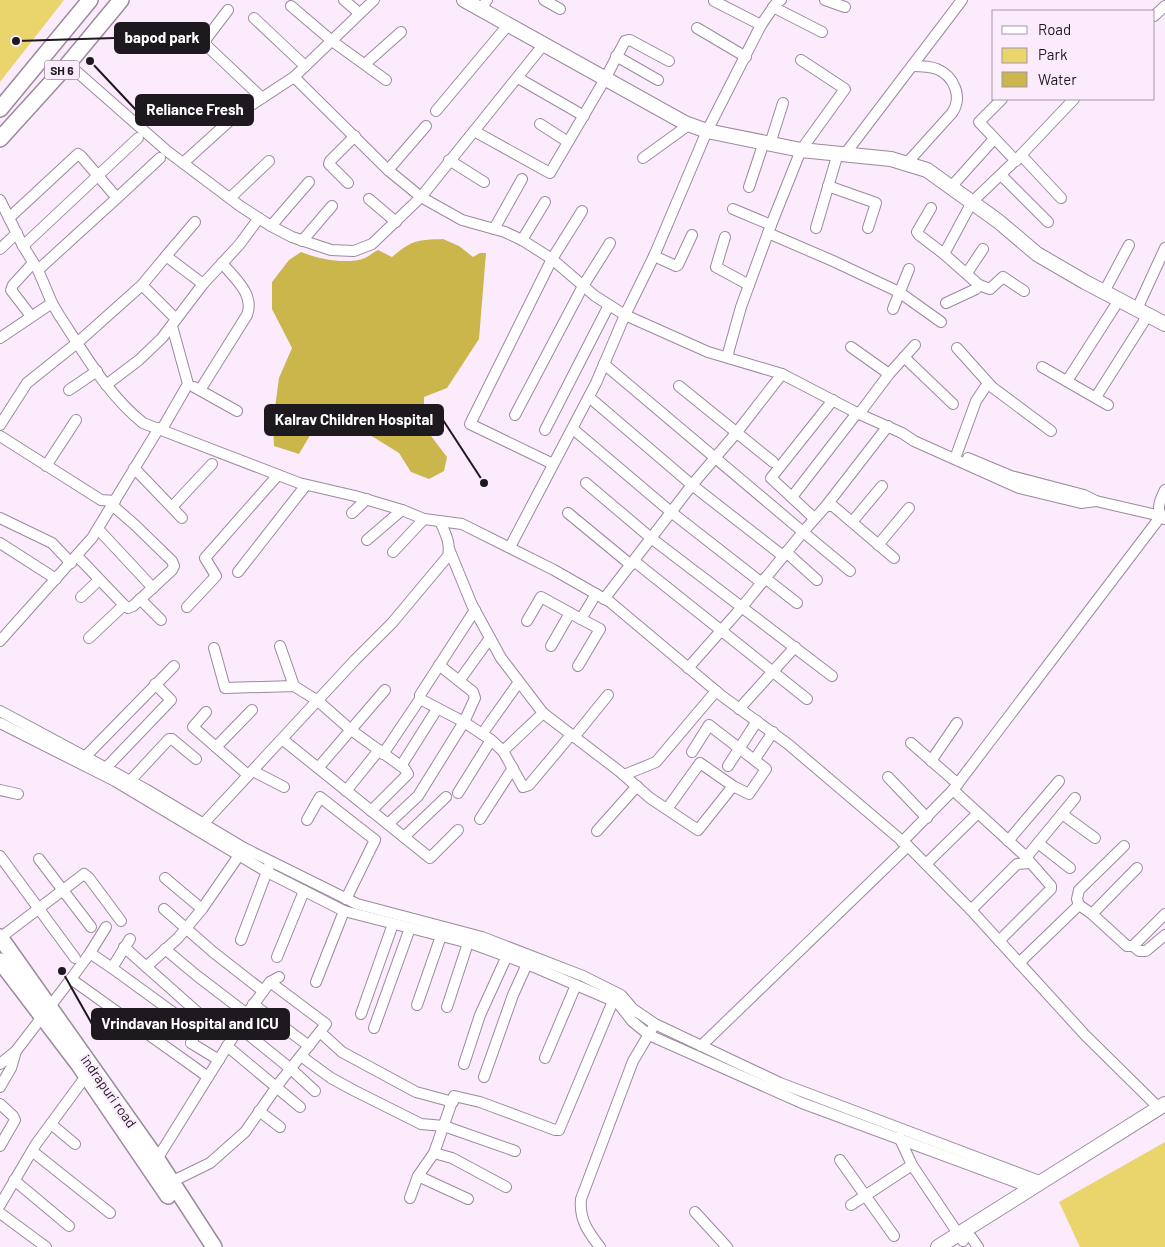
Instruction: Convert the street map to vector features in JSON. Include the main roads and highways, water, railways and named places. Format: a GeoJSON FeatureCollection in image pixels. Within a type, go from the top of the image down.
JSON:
{"type":"FeatureCollection","features":[{"type":"Feature","properties":{"kind":"main road"},"geometry":{"type":"LineString","coordinates":[[0,109],[90,0]]}},
{"type":"Feature","properties":{"kind":"main road","name":"SH 6"},"geometry":{"type":"LineString","coordinates":[[0,139],[68,64],[121,0]]}},
{"type":"Feature","properties":{"kind":"main road","name":"indrapuri road"},"geometry":{"type":"LineString","coordinates":[[0,938],[45,1012],[157,1159],[214,1247]]}},
{"type":"Feature","properties":{"kind":"main road","name":"indrapuri road"},"geometry":{"type":"LineString","coordinates":[[0,961],[45,1012]]}},
{"type":"Feature","properties":{"kind":"main road","name":"indrapuri road"},"geometry":{"type":"LineString","coordinates":[[89,1072],[202,1247]]}},
{"type":"Feature","properties":{"kind":"water"},"geometry":{"type":"Polygon","coordinates":[[[443,239],[459,246],[473,257],[480,253],[486,253],[479,339],[447,388],[424,397],[424,420],[428,432],[447,457],[444,471],[429,479],[411,472],[399,453],[370,435],[356,417],[328,417],[312,432],[299,454],[274,446],[273,423],[279,378],[292,348],[272,309],[272,282],[289,260],[301,252],[324,259],[341,261],[365,258],[378,250],[392,257],[415,242],[443,239]]]}},
{"type":"Feature","properties":{"kind":"place","name":"bapod park"},"geometry":{"type":"Point","coordinates":[16,41]}},
{"type":"Feature","properties":{"kind":"place","name":"Reliance Fresh"},"geometry":{"type":"Point","coordinates":[90,61]}},
{"type":"Feature","properties":{"kind":"place","name":"Kalrav Children Hospital"},"geometry":{"type":"Point","coordinates":[484,483]}},
{"type":"Feature","properties":{"kind":"place","name":"Vrindavan Hospital and ICU"},"geometry":{"type":"Point","coordinates":[62,971]}}]}
